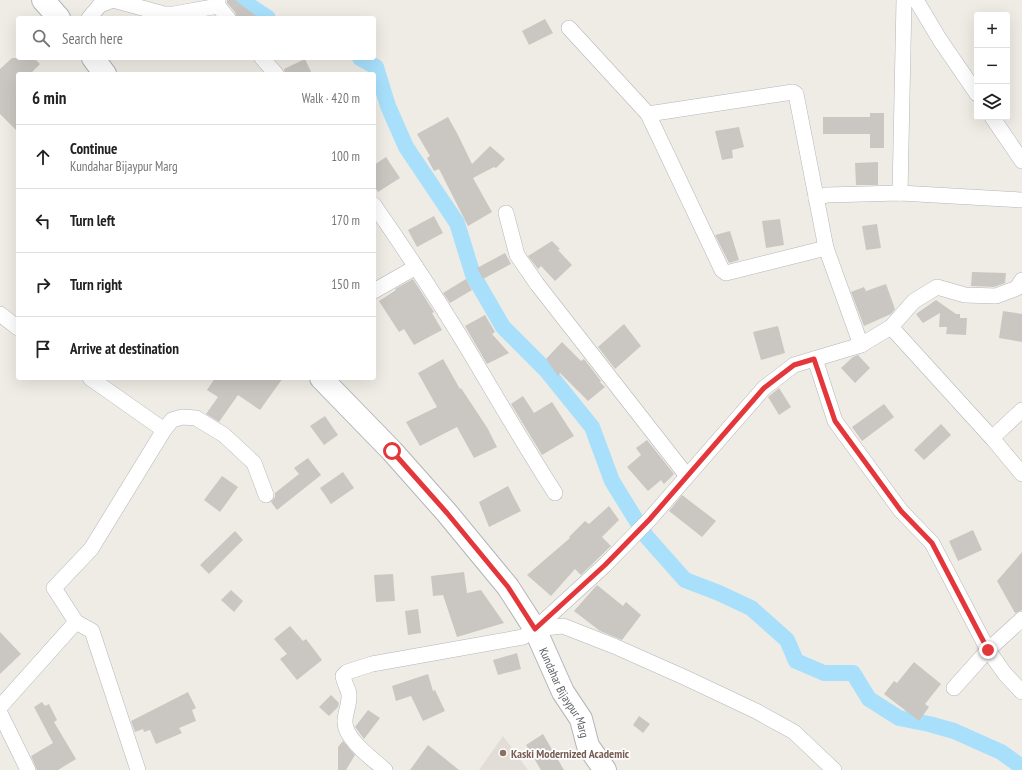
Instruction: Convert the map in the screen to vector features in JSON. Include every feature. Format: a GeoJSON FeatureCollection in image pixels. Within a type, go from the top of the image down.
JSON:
{"type":"FeatureCollection","features":[{"type":"Feature","properties":{"kind":"main road"},"geometry":{"type":"LineString","coordinates":[[43,0],[57,16]]}},
{"type":"Feature","properties":{"kind":"main road"},"geometry":{"type":"LineString","coordinates":[[94,60],[104,72]]}},
{"type":"Feature","properties":{"kind":"main road","name":"Kundahar Bijaypur Marg"},"geometry":{"type":"LineString","coordinates":[[323,380],[392,451],[447,513],[508,587],[535,629],[564,692],[581,719],[588,746],[605,770]]}},
{"type":"Feature","properties":{"kind":"street"},"geometry":{"type":"LineString","coordinates":[[90,16],[100,3],[113,0],[164,14],[174,14],[218,3],[227,16]]}},
{"type":"Feature","properties":{"kind":"street"},"geometry":{"type":"LineString","coordinates":[[900,193],[904,0]]}},
{"type":"Feature","properties":{"kind":"street"},"geometry":{"type":"LineString","coordinates":[[916,0],[940,40],[974,90]]}},
{"type":"Feature","properties":{"kind":"street"},"geometry":{"type":"LineString","coordinates":[[569,28],[648,114],[722,270],[726,273],[826,248]]}},
{"type":"Feature","properties":{"kind":"street"},"geometry":{"type":"LineString","coordinates":[[264,60],[274,72]]}},
{"type":"Feature","properties":{"kind":"street"},"geometry":{"type":"LineString","coordinates":[[648,114],[793,92],[796,94],[826,248],[861,345]]}},
{"type":"Feature","properties":{"kind":"street"},"geometry":{"type":"LineString","coordinates":[[994,120],[1022,161]]}},
{"type":"Feature","properties":{"kind":"street"},"geometry":{"type":"LineString","coordinates":[[816,199],[826,195],[900,193],[1022,200]]}},
{"type":"Feature","properties":{"kind":"street"},"geometry":{"type":"LineString","coordinates":[[376,208],[416,267],[555,494]]}},
{"type":"Feature","properties":{"kind":"street"},"geometry":{"type":"LineString","coordinates":[[506,213],[517,255],[537,284],[687,476]]}},
{"type":"Feature","properties":{"kind":"street"},"geometry":{"type":"LineString","coordinates":[[376,290],[416,267]]}},
{"type":"Feature","properties":{"kind":"street"},"geometry":{"type":"LineString","coordinates":[[386,770],[356,744],[348,734],[345,723],[349,693],[344,684],[343,676],[347,672],[372,664],[523,636],[535,629],[605,565],[649,520],[764,388],[794,365],[861,345],[891,327],[914,301],[937,287],[965,295],[996,296],[1017,288],[1022,280]]}},
{"type":"Feature","properties":{"kind":"street"},"geometry":{"type":"LineString","coordinates":[[0,314],[16,326]]}},
{"type":"Feature","properties":{"kind":"street"},"geometry":{"type":"LineString","coordinates":[[891,327],[992,438],[1022,474]]}},
{"type":"Feature","properties":{"kind":"street"},"geometry":{"type":"LineString","coordinates":[[814,359],[835,421],[901,511],[932,543],[988,650],[1005,674],[1022,692]]}},
{"type":"Feature","properties":{"kind":"street"},"geometry":{"type":"LineString","coordinates":[[93,380],[164,430]]}},
{"type":"Feature","properties":{"kind":"street"},"geometry":{"type":"LineString","coordinates":[[992,438],[1022,410]]}},
{"type":"Feature","properties":{"kind":"street"},"geometry":{"type":"LineString","coordinates":[[138,770],[92,631],[76,622],[54,588],[91,549],[164,430],[172,420],[182,416],[196,418],[224,435],[254,463],[266,495]]}},
{"type":"Feature","properties":{"kind":"street"},"geometry":{"type":"LineString","coordinates":[[954,688],[988,650],[1022,619]]}},
{"type":"Feature","properties":{"kind":"street"},"geometry":{"type":"LineString","coordinates":[[0,707],[76,622]]}},
{"type":"Feature","properties":{"kind":"street"},"geometry":{"type":"LineString","coordinates":[[535,629],[564,626],[614,646],[756,711],[794,732],[834,770]]}},
{"type":"Feature","properties":{"kind":"street"},"geometry":{"type":"LineString","coordinates":[[0,713],[28,770]]}},
{"type":"Feature","properties":{"kind":"shaded area","name":"Kaski Modernized Academic"},"geometry":{"type":"Polygon","coordinates":[[[503,736],[528,770],[479,770],[503,736]]]}},
{"type":"Feature","properties":{"kind":"building"},"geometry":{"type":"Polygon","coordinates":[[[227,0],[235,0],[256,16],[236,16],[235,12],[227,3],[227,0]]]}},
{"type":"Feature","properties":{"kind":"building"},"geometry":{"type":"Polygon","coordinates":[[[545,19],[553,33],[529,45],[522,31],[545,19]]]}},
{"type":"Feature","properties":{"kind":"building"},"geometry":{"type":"Polygon","coordinates":[[[12,58],[16,58],[16,60],[36,60],[40,64],[32,72],[16,72],[16,130],[0,114],[0,69],[12,58]]]}},
{"type":"Feature","properties":{"kind":"building"},"geometry":{"type":"Polygon","coordinates":[[[305,60],[311,72],[285,72],[284,69],[305,60]]]}},
{"type":"Feature","properties":{"kind":"building"},"geometry":{"type":"Polygon","coordinates":[[[870,113],[884,113],[884,148],[870,148],[870,134],[823,134],[823,117],[870,117],[870,113]]]}},
{"type":"Feature","properties":{"kind":"building"},"geometry":{"type":"Polygon","coordinates":[[[448,117],[472,164],[490,146],[505,159],[496,168],[494,167],[473,178],[492,212],[468,226],[439,169],[434,171],[427,158],[430,156],[417,134],[448,117]]]}},
{"type":"Feature","properties":{"kind":"building"},"geometry":{"type":"Polygon","coordinates":[[[739,127],[744,147],[732,150],[733,158],[722,160],[715,131],[739,127]]]}},
{"type":"Feature","properties":{"kind":"building"},"geometry":{"type":"Polygon","coordinates":[[[386,157],[400,178],[378,192],[376,189],[376,164],[386,157]]]}},
{"type":"Feature","properties":{"kind":"building"},"geometry":{"type":"Polygon","coordinates":[[[878,162],[878,185],[856,185],[855,163],[878,162]]]}},
{"type":"Feature","properties":{"kind":"building"},"geometry":{"type":"Polygon","coordinates":[[[434,216],[443,233],[417,247],[408,230],[434,216]]]}},
{"type":"Feature","properties":{"kind":"building"},"geometry":{"type":"Polygon","coordinates":[[[780,219],[784,245],[766,248],[762,221],[780,219]]]}},
{"type":"Feature","properties":{"kind":"building"},"geometry":{"type":"Polygon","coordinates":[[[877,224],[881,248],[866,250],[862,226],[877,224]]]}},
{"type":"Feature","properties":{"kind":"building"},"geometry":{"type":"Polygon","coordinates":[[[730,231],[739,260],[729,263],[715,235],[730,231]]]}},
{"type":"Feature","properties":{"kind":"building"},"geometry":{"type":"Polygon","coordinates":[[[552,241],[572,265],[555,281],[541,266],[538,269],[528,256],[552,241]]]}},
{"type":"Feature","properties":{"kind":"building"},"geometry":{"type":"Polygon","coordinates":[[[505,253],[511,264],[483,279],[477,268],[505,253]]]}},
{"type":"Feature","properties":{"kind":"building"},"geometry":{"type":"Polygon","coordinates":[[[972,272],[1006,273],[1005,283],[994,287],[971,286],[972,272]]]}},
{"type":"Feature","properties":{"kind":"building"},"geometry":{"type":"Polygon","coordinates":[[[413,279],[434,312],[432,313],[442,330],[414,345],[404,329],[399,332],[379,301],[396,290],[395,289],[413,279]]]}},
{"type":"Feature","properties":{"kind":"building"},"geometry":{"type":"Polygon","coordinates":[[[466,279],[472,290],[450,303],[443,293],[466,279]]]}},
{"type":"Feature","properties":{"kind":"building"},"geometry":{"type":"Polygon","coordinates":[[[886,284],[895,309],[891,314],[864,326],[851,292],[864,287],[866,291],[886,284]]]}},
{"type":"Feature","properties":{"kind":"building"},"geometry":{"type":"Polygon","coordinates":[[[936,300],[956,314],[960,314],[960,318],[967,318],[966,335],[946,334],[947,327],[939,327],[940,313],[923,323],[916,314],[936,300]]]}},
{"type":"Feature","properties":{"kind":"building"},"geometry":{"type":"Polygon","coordinates":[[[1003,311],[1022,314],[1022,342],[999,338],[1003,311]]]}},
{"type":"Feature","properties":{"kind":"building"},"geometry":{"type":"Polygon","coordinates":[[[485,315],[495,332],[492,334],[509,353],[487,364],[465,326],[485,315]]]}},
{"type":"Feature","properties":{"kind":"building"},"geometry":{"type":"Polygon","coordinates":[[[624,324],[641,346],[615,369],[598,347],[624,324]]]}},
{"type":"Feature","properties":{"kind":"building"},"geometry":{"type":"Polygon","coordinates":[[[778,326],[785,353],[761,360],[753,332],[778,326]]]}},
{"type":"Feature","properties":{"kind":"building"},"geometry":{"type":"Polygon","coordinates":[[[562,342],[581,361],[584,359],[605,387],[588,401],[560,373],[558,376],[546,359],[562,342]]]}},
{"type":"Feature","properties":{"kind":"building"},"geometry":{"type":"Polygon","coordinates":[[[858,355],[870,368],[855,383],[841,368],[853,357],[858,355]]]}},
{"type":"Feature","properties":{"kind":"building"},"geometry":{"type":"Polygon","coordinates":[[[443,359],[460,389],[461,388],[488,429],[497,447],[474,458],[457,427],[420,446],[406,422],[437,407],[418,373],[443,359]]]}},
{"type":"Feature","properties":{"kind":"building"},"geometry":{"type":"Polygon","coordinates":[[[214,380],[282,380],[260,410],[238,395],[219,422],[206,414],[218,397],[207,390],[214,380]]]}},
{"type":"Feature","properties":{"kind":"building"},"geometry":{"type":"Polygon","coordinates":[[[779,388],[791,407],[779,415],[768,397],[779,388]]]}},
{"type":"Feature","properties":{"kind":"building"},"geometry":{"type":"Polygon","coordinates":[[[523,396],[534,413],[552,402],[574,436],[542,455],[511,404],[523,396]]]}},
{"type":"Feature","properties":{"kind":"building"},"geometry":{"type":"Polygon","coordinates":[[[884,404],[894,417],[862,441],[852,427],[884,404]]]}},
{"type":"Feature","properties":{"kind":"building"},"geometry":{"type":"Polygon","coordinates":[[[325,416],[338,435],[324,445],[310,426],[325,416]]]}},
{"type":"Feature","properties":{"kind":"building"},"geometry":{"type":"Polygon","coordinates":[[[941,424],[951,435],[924,460],[914,450],[941,424]]]}},
{"type":"Feature","properties":{"kind":"building"},"geometry":{"type":"Polygon","coordinates":[[[647,440],[674,474],[664,484],[661,480],[648,491],[627,467],[641,455],[636,448],[647,440]]]}},
{"type":"Feature","properties":{"kind":"building"},"geometry":{"type":"Polygon","coordinates":[[[308,458],[321,475],[277,510],[271,502],[275,497],[275,493],[299,474],[294,468],[308,458]]]}},
{"type":"Feature","properties":{"kind":"building"},"geometry":{"type":"Polygon","coordinates":[[[343,472],[354,488],[331,504],[320,488],[343,472]]]}},
{"type":"Feature","properties":{"kind":"building"},"geometry":{"type":"Polygon","coordinates":[[[222,476],[238,487],[220,512],[204,500],[222,476]]]}},
{"type":"Feature","properties":{"kind":"building"},"geometry":{"type":"Polygon","coordinates":[[[508,486],[521,511],[489,527],[479,502],[508,486]]]}},
{"type":"Feature","properties":{"kind":"building"},"geometry":{"type":"Polygon","coordinates":[[[682,495],[716,521],[702,537],[669,511],[682,495]]]}},
{"type":"Feature","properties":{"kind":"building"},"geometry":{"type":"Polygon","coordinates":[[[609,506],[619,520],[602,537],[611,546],[581,575],[575,569],[551,596],[527,575],[570,538],[569,537],[585,521],[589,524],[609,506]]]}},
{"type":"Feature","properties":{"kind":"building"},"geometry":{"type":"Polygon","coordinates":[[[973,530],[982,550],[958,561],[949,541],[973,530]]]}},
{"type":"Feature","properties":{"kind":"building"},"geometry":{"type":"Polygon","coordinates":[[[235,531],[243,540],[209,574],[200,565],[235,531]]]}},
{"type":"Feature","properties":{"kind":"building"},"geometry":{"type":"Polygon","coordinates":[[[1022,552],[1022,610],[1015,613],[997,581],[1022,552]]]}},
{"type":"Feature","properties":{"kind":"building"},"geometry":{"type":"Polygon","coordinates":[[[464,572],[467,593],[481,590],[504,623],[457,637],[443,595],[433,596],[431,576],[464,572]]]}},
{"type":"Feature","properties":{"kind":"building"},"geometry":{"type":"Polygon","coordinates":[[[393,574],[395,601],[376,602],[374,575],[393,574]]]}},
{"type":"Feature","properties":{"kind":"building"},"geometry":{"type":"Polygon","coordinates":[[[597,585],[623,606],[626,602],[641,615],[622,640],[600,631],[574,611],[597,585]]]}},
{"type":"Feature","properties":{"kind":"building"},"geometry":{"type":"Polygon","coordinates":[[[231,590],[243,601],[234,612],[221,600],[231,590]]]}},
{"type":"Feature","properties":{"kind":"building"},"geometry":{"type":"Polygon","coordinates":[[[418,609],[421,633],[408,635],[405,611],[418,609]]]}},
{"type":"Feature","properties":{"kind":"building"},"geometry":{"type":"Polygon","coordinates":[[[290,626],[303,641],[306,639],[322,660],[297,680],[280,659],[287,654],[274,639],[290,626]]]}},
{"type":"Feature","properties":{"kind":"building"},"geometry":{"type":"Polygon","coordinates":[[[0,632],[21,654],[0,674],[0,632]]]}},
{"type":"Feature","properties":{"kind":"building"},"geometry":{"type":"Polygon","coordinates":[[[517,653],[521,669],[498,675],[493,660],[517,653]]]}},
{"type":"Feature","properties":{"kind":"building"},"geometry":{"type":"Polygon","coordinates":[[[914,662],[941,684],[925,704],[929,707],[919,721],[884,694],[894,681],[897,683],[914,662]]]}},
{"type":"Feature","properties":{"kind":"building"},"geometry":{"type":"Polygon","coordinates":[[[428,674],[433,691],[435,690],[445,711],[423,721],[411,696],[396,701],[392,686],[428,674]]]}},
{"type":"Feature","properties":{"kind":"building"},"geometry":{"type":"Polygon","coordinates":[[[188,692],[196,708],[192,710],[196,721],[179,728],[182,733],[156,744],[150,730],[144,732],[143,729],[135,732],[131,721],[188,692]]]}},
{"type":"Feature","properties":{"kind":"building"},"geometry":{"type":"Polygon","coordinates":[[[331,695],[339,703],[338,707],[329,716],[319,707],[331,695]]]}},
{"type":"Feature","properties":{"kind":"building"},"geometry":{"type":"Polygon","coordinates":[[[42,702],[45,706],[49,704],[57,720],[54,722],[76,759],[58,770],[37,770],[31,756],[53,743],[34,707],[42,702]]]}},
{"type":"Feature","properties":{"kind":"building"},"geometry":{"type":"Polygon","coordinates":[[[368,710],[380,718],[364,739],[355,727],[368,710]]]}},
{"type":"Feature","properties":{"kind":"building"},"geometry":{"type":"Polygon","coordinates":[[[639,716],[650,724],[643,733],[633,725],[639,716]]]}},
{"type":"Feature","properties":{"kind":"building"},"geometry":{"type":"Polygon","coordinates":[[[543,734],[564,770],[541,770],[526,745],[543,734]]]}},
{"type":"Feature","properties":{"kind":"building"},"geometry":{"type":"Polygon","coordinates":[[[343,741],[355,755],[346,770],[338,770],[338,747],[343,741]]]}},
{"type":"Feature","properties":{"kind":"building"},"geometry":{"type":"Polygon","coordinates":[[[428,745],[459,770],[410,770],[428,745]]]}},
{"type":"Feature","properties":{"kind":"waterway"},"geometry":{"type":"LineString","coordinates":[[241,0],[265,16]]}},
{"type":"Feature","properties":{"kind":"waterway"},"geometry":{"type":"LineString","coordinates":[[364,60],[376,67],[388,106],[406,147],[457,223],[473,275],[503,327],[546,370],[592,427],[612,481],[646,536],[685,580],[719,593],[751,608],[787,640],[796,661],[824,673],[853,673],[869,699],[899,718],[954,731],[1001,752],[1022,767]]}},
{"type":"Feature","properties":{"kind":"place","name":"Kaski Modernized Academic"},"geometry":{"type":"Point","coordinates":[503,753]}},
{"type":"Feature","properties":{"kind":"route"},"geometry":{"type":"LineString","coordinates":[[392,451],[447,513],[508,587],[535,629],[605,565],[649,520],[764,388],[794,365],[814,359],[824,383],[835,421],[901,511],[932,543],[988,650]]}}]}
